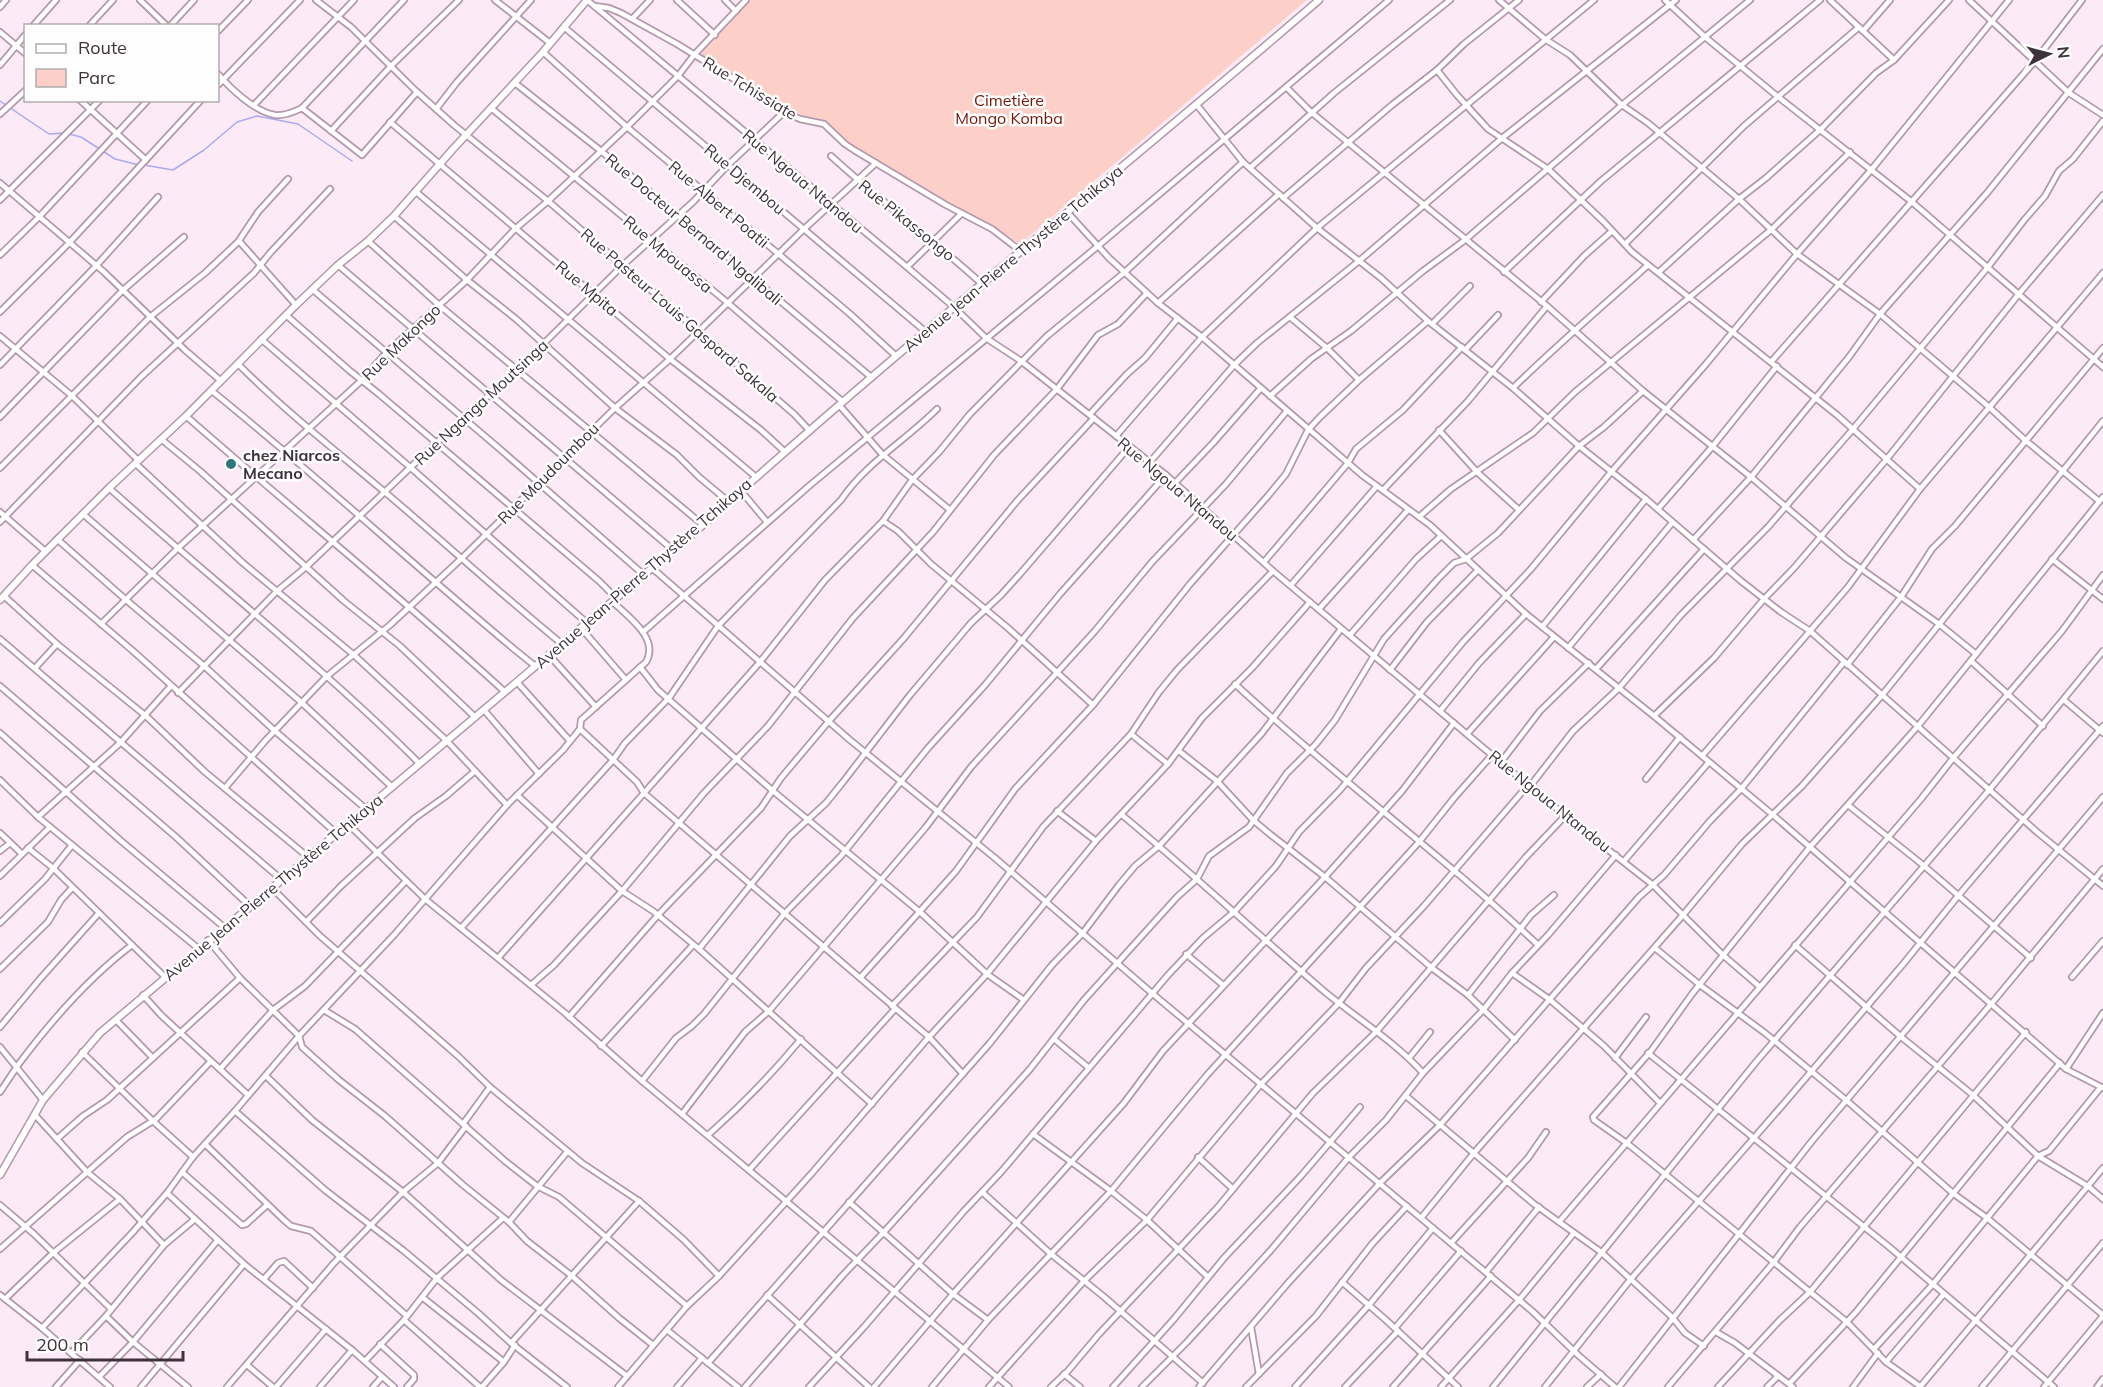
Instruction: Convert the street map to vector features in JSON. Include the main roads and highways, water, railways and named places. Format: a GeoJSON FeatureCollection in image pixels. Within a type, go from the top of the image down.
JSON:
{"type":"FeatureCollection","features":[{"type":"Feature","properties":{"kind":"waterway"},"geometry":{"type":"LineString","coordinates":[[0,101],[49,134],[65,133],[81,137],[115,159],[139,165]]}},
{"type":"Feature","properties":{"kind":"waterway"},"geometry":{"type":"LineString","coordinates":[[144,165],[173,170],[204,150],[237,122],[257,116],[298,124],[352,161]]}},
{"type":"Feature","properties":{"kind":"place","name":"chez Niarcos Mecano"},"geometry":{"type":"Point","coordinates":[231,464]}},
{"type":"Feature","properties":{"kind":"park label","name":"Cimetière Mongo Komba"},"geometry":{"type":"Point","coordinates":[1009,109]}}]}
